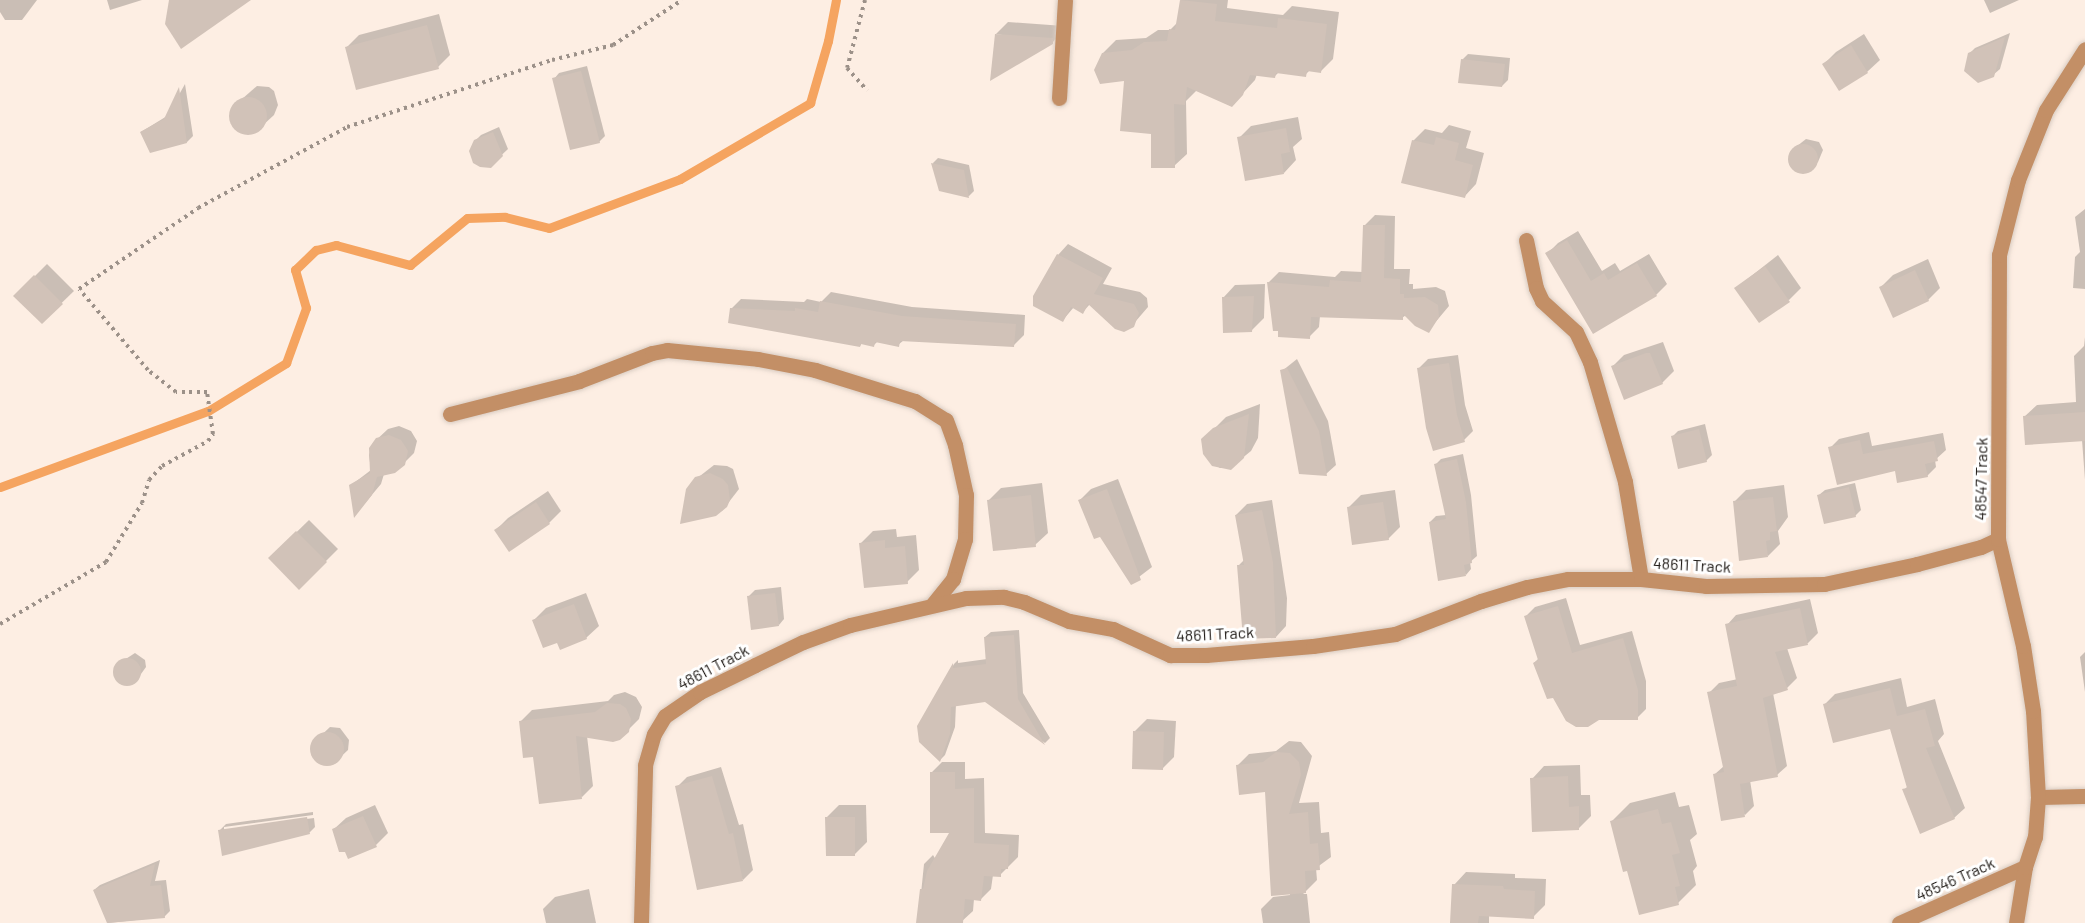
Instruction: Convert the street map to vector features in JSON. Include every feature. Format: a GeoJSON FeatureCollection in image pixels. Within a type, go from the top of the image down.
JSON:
{"type":"FeatureCollection","features":[{"type":"Feature","properties":{"kind":"street"},"geometry":{"type":"LineString","coordinates":[[1059,98],[1065,0]]}},
{"type":"Feature","properties":{"kind":"street","name":"48547 Track"},"geometry":{"type":"LineString","coordinates":[[2016,923],[2025,867],[2035,837],[2038,797],[2031,700],[2023,646],[1998,539],[1999,255],[2018,180],[2042,120],[2085,49]]}},
{"type":"Feature","properties":{"kind":"street"},"geometry":{"type":"LineString","coordinates":[[1526,240],[1536,288],[1542,301],[1576,332],[1590,362],[1625,482],[1641,579]]}},
{"type":"Feature","properties":{"kind":"street"},"geometry":{"type":"LineString","coordinates":[[450,414],[579,381],[651,353],[667,350],[758,359],[815,370],[915,401],[946,420],[955,445],[966,495],[965,539],[953,579],[933,604]]}},
{"type":"Feature","properties":{"kind":"street","name":"48611 Track"},"geometry":{"type":"LineString","coordinates":[[641,923],[645,765],[654,734],[665,716],[700,692],[803,642],[850,625],[966,598],[1004,597],[1023,602],[1069,621],[1113,628],[1170,655],[1183,656],[1313,646],[1395,634],[1462,607],[1527,587],[1568,579],[1641,579],[1706,586],[1824,584],[1928,561],[1981,547],[1998,539]]}},
{"type":"Feature","properties":{"kind":"street"},"geometry":{"type":"LineString","coordinates":[[2038,797],[2085,796]]}},
{"type":"Feature","properties":{"kind":"street","name":"48546 Track"},"geometry":{"type":"LineString","coordinates":[[1899,923],[2025,867]]}},
{"type":"Feature","properties":{"kind":"path"},"geometry":{"type":"LineString","coordinates":[[0,624],[106,562],[142,503],[149,480],[162,466],[208,441],[213,434],[207,392],[176,392],[148,370],[79,289],[198,208],[347,127],[552,60],[612,45],[682,0]]}},
{"type":"Feature","properties":{"kind":"path"},"geometry":{"type":"LineString","coordinates":[[865,0],[847,68],[867,90]]}},
{"type":"Feature","properties":{"kind":"building"},"geometry":{"type":"Polygon","coordinates":[[[169,0],[251,0],[181,49],[165,24],[169,0]]]}},
{"type":"Feature","properties":{"kind":"building"},"geometry":{"type":"Polygon","coordinates":[[[1180,0],[1217,4],[1215,21],[1277,28],[1278,18],[1327,24],[1321,73],[1307,71],[1306,77],[1276,73],[1275,78],[1250,75],[1243,95],[1232,107],[1187,87],[1185,105],[1174,104],[1175,168],[1151,168],[1151,134],[1120,131],[1124,81],[1100,84],[1094,70],[1102,53],[1132,50],[1144,42],[1167,41],[1169,29],[1175,30],[1180,0]]]}},
{"type":"Feature","properties":{"kind":"building"},"geometry":{"type":"Polygon","coordinates":[[[427,25],[439,69],[356,90],[345,47],[427,25]]]}},
{"type":"Feature","properties":{"kind":"building"},"geometry":{"type":"Polygon","coordinates":[[[995,34],[1053,38],[1053,44],[990,81],[995,34]]]}},
{"type":"Feature","properties":{"kind":"building"},"geometry":{"type":"Polygon","coordinates":[[[2005,37],[1994,77],[1978,83],[1964,71],[1968,53],[2005,37]]]}},
{"type":"Feature","properties":{"kind":"building"},"geometry":{"type":"Polygon","coordinates":[[[1851,45],[1868,73],[1839,91],[1822,64],[1851,45]]]}},
{"type":"Feature","properties":{"kind":"building"},"geometry":{"type":"Polygon","coordinates":[[[1461,59],[1505,64],[1502,87],[1458,83],[1461,59]]]}},
{"type":"Feature","properties":{"kind":"building"},"geometry":{"type":"Polygon","coordinates":[[[581,71],[600,143],[570,150],[552,78],[581,71]]]}},
{"type":"Feature","properties":{"kind":"building"},"geometry":{"type":"Polygon","coordinates":[[[179,87],[187,143],[150,153],[140,132],[164,119],[179,87]]]}},
{"type":"Feature","properties":{"kind":"building"},"geometry":{"type":"Polygon","coordinates":[[[248,97],[261,103],[267,116],[261,129],[248,135],[235,129],[229,116],[235,103],[248,97]]]}},
{"type":"Feature","properties":{"kind":"building"},"geometry":{"type":"Polygon","coordinates":[[[1286,128],[1290,152],[1281,154],[1284,174],[1245,181],[1237,137],[1286,128]]]}},
{"type":"Feature","properties":{"kind":"building"},"geometry":{"type":"Polygon","coordinates":[[[493,132],[503,156],[491,168],[480,167],[473,163],[469,151],[474,140],[493,132]]]}},
{"type":"Feature","properties":{"kind":"building"},"geometry":{"type":"Polygon","coordinates":[[[1436,137],[1459,143],[1455,160],[1473,165],[1465,198],[1401,183],[1412,140],[1434,145],[1436,137]]]}},
{"type":"Feature","properties":{"kind":"building"},"geometry":{"type":"Polygon","coordinates":[[[1803,144],[1814,148],[1818,159],[1814,170],[1803,174],[1792,170],[1788,159],[1792,148],[1803,144]]]}},
{"type":"Feature","properties":{"kind":"building"},"geometry":{"type":"Polygon","coordinates":[[[931,163],[964,170],[969,198],[939,191],[931,163]]]}},
{"type":"Feature","properties":{"kind":"building"},"geometry":{"type":"Polygon","coordinates":[[[1363,225],[1385,225],[1384,278],[1400,279],[1400,294],[1404,294],[1404,298],[1425,297],[1438,305],[1439,317],[1429,333],[1415,326],[1403,314],[1403,320],[1311,317],[1310,339],[1278,337],[1278,331],[1273,331],[1267,282],[1329,287],[1330,280],[1361,282],[1363,225]]]}},
{"type":"Feature","properties":{"kind":"building"},"geometry":{"type":"Polygon","coordinates":[[[1567,240],[1591,281],[1604,273],[1608,280],[1637,263],[1657,296],[1593,334],[1545,253],[1567,240]]]}},
{"type":"Feature","properties":{"kind":"building"},"geometry":{"type":"Polygon","coordinates":[[[1057,254],[1103,278],[1094,294],[1134,304],[1139,313],[1134,327],[1124,332],[1115,329],[1088,304],[1083,314],[1071,307],[1063,322],[1033,306],[1033,296],[1057,254]]]}},
{"type":"Feature","properties":{"kind":"building"},"geometry":{"type":"Polygon","coordinates":[[[1765,266],[1790,302],[1759,323],[1734,288],[1765,266]]]}},
{"type":"Feature","properties":{"kind":"building"},"geometry":{"type":"Polygon","coordinates":[[[1915,270],[1929,301],[1893,318],[1879,287],[1915,270]]]}},
{"type":"Feature","properties":{"kind":"building"},"geometry":{"type":"Polygon","coordinates":[[[34,275],[63,304],[42,324],[13,296],[34,275]]]}},
{"type":"Feature","properties":{"kind":"building"},"geometry":{"type":"Polygon","coordinates":[[[1254,296],[1252,332],[1223,333],[1222,297],[1254,296]]]}},
{"type":"Feature","properties":{"kind":"building"},"geometry":{"type":"Polygon","coordinates":[[[820,301],[902,316],[1016,324],[1014,347],[900,341],[899,347],[875,342],[874,347],[861,344],[860,347],[728,323],[730,308],[795,311],[795,308],[818,312],[820,301]]]}},
{"type":"Feature","properties":{"kind":"building"},"geometry":{"type":"Polygon","coordinates":[[[1650,353],[1663,384],[1624,400],[1611,366],[1650,353]]]}},
{"type":"Feature","properties":{"kind":"building"},"geometry":{"type":"Polygon","coordinates":[[[1449,363],[1457,415],[1465,442],[1433,451],[1426,428],[1417,368],[1449,363]]]}},
{"type":"Feature","properties":{"kind":"building"},"geometry":{"type":"Polygon","coordinates":[[[1287,368],[1319,431],[1327,476],[1299,474],[1280,370],[1287,368]]]}},
{"type":"Feature","properties":{"kind":"building"},"geometry":{"type":"Polygon","coordinates":[[[2085,412],[2085,441],[2025,445],[2023,416],[2085,412]]]}},
{"type":"Feature","properties":{"kind":"building"},"geometry":{"type":"Polygon","coordinates":[[[1249,414],[1244,458],[1231,470],[1212,466],[1203,454],[1201,439],[1213,428],[1249,414]]]}},
{"type":"Feature","properties":{"kind":"building"},"geometry":{"type":"Polygon","coordinates":[[[1699,429],[1707,462],[1678,469],[1671,436],[1699,429]]]}},
{"type":"Feature","properties":{"kind":"building"},"geometry":{"type":"Polygon","coordinates":[[[389,435],[401,440],[408,451],[405,465],[395,473],[377,477],[372,495],[354,518],[349,485],[370,473],[369,448],[376,438],[389,435]]]}},
{"type":"Feature","properties":{"kind":"building"},"geometry":{"type":"Polygon","coordinates":[[[1860,440],[1863,454],[1934,441],[1938,461],[1925,464],[1928,477],[1897,483],[1895,471],[1837,485],[1828,447],[1860,440]]]}},
{"type":"Feature","properties":{"kind":"building"},"geometry":{"type":"Polygon","coordinates":[[[1457,459],[1466,502],[1472,563],[1464,565],[1466,576],[1438,581],[1429,522],[1446,519],[1434,464],[1457,459]]]}},
{"type":"Feature","properties":{"kind":"building"},"geometry":{"type":"Polygon","coordinates":[[[710,473],[723,479],[728,485],[730,500],[727,507],[716,516],[680,524],[686,489],[695,477],[710,473]]]}},
{"type":"Feature","properties":{"kind":"building"},"geometry":{"type":"Polygon","coordinates":[[[1849,487],[1856,517],[1824,524],[1817,495],[1849,487]]]}},
{"type":"Feature","properties":{"kind":"building"},"geometry":{"type":"Polygon","coordinates":[[[1107,489],[1141,580],[1131,585],[1100,537],[1094,539],[1078,500],[1107,489]]]}},
{"type":"Feature","properties":{"kind":"building"},"geometry":{"type":"Polygon","coordinates":[[[1031,495],[1036,547],[993,551],[987,500],[1031,495]]]}},
{"type":"Feature","properties":{"kind":"building"},"geometry":{"type":"Polygon","coordinates":[[[1773,497],[1777,531],[1770,532],[1770,540],[1766,541],[1768,557],[1739,561],[1733,501],[1773,497]]]}},
{"type":"Feature","properties":{"kind":"building"},"geometry":{"type":"Polygon","coordinates":[[[536,502],[550,524],[509,552],[494,530],[536,502]]]}},
{"type":"Feature","properties":{"kind":"building"},"geometry":{"type":"Polygon","coordinates":[[[1383,502],[1389,540],[1352,545],[1347,507],[1383,502]]]}},
{"type":"Feature","properties":{"kind":"building"},"geometry":{"type":"Polygon","coordinates":[[[1262,510],[1273,562],[1276,638],[1243,639],[1237,565],[1244,565],[1235,515],[1262,510]]]}},
{"type":"Feature","properties":{"kind":"building"},"geometry":{"type":"Polygon","coordinates":[[[296,531],[327,562],[299,590],[268,558],[296,531]]]}},
{"type":"Feature","properties":{"kind":"building"},"geometry":{"type":"Polygon","coordinates":[[[885,540],[885,548],[905,546],[908,584],[864,588],[859,543],[885,540]]]}},
{"type":"Feature","properties":{"kind":"building"},"geometry":{"type":"Polygon","coordinates":[[[775,593],[779,626],[751,630],[747,596],[775,593]]]}},
{"type":"Feature","properties":{"kind":"building"},"geometry":{"type":"Polygon","coordinates":[[[574,604],[587,639],[560,650],[557,643],[543,648],[532,620],[574,604]]]}},
{"type":"Feature","properties":{"kind":"building"},"geometry":{"type":"Polygon","coordinates":[[[1558,606],[1572,653],[1623,638],[1638,690],[1638,720],[1599,720],[1588,727],[1576,727],[1566,721],[1553,698],[1547,699],[1533,663],[1538,660],[1524,616],[1558,606]]]}},
{"type":"Feature","properties":{"kind":"building"},"geometry":{"type":"Polygon","coordinates":[[[1800,608],[1808,645],[1775,652],[1788,690],[1763,698],[1778,777],[1740,784],[1745,817],[1721,821],[1713,774],[1724,772],[1707,692],[1737,686],[1725,624],[1800,608]]]}},
{"type":"Feature","properties":{"kind":"building"},"geometry":{"type":"Polygon","coordinates":[[[1014,635],[1018,699],[1045,745],[985,702],[951,707],[950,734],[940,762],[919,742],[917,726],[953,663],[953,668],[986,664],[984,637],[1014,635]]]}},
{"type":"Feature","properties":{"kind":"building"},"geometry":{"type":"Polygon","coordinates":[[[127,658],[137,662],[141,672],[137,682],[127,686],[117,682],[113,672],[117,662],[127,658]]]}},
{"type":"Feature","properties":{"kind":"building"},"geometry":{"type":"Polygon","coordinates":[[[1890,688],[1897,716],[1925,709],[1935,746],[1926,748],[1955,819],[1920,834],[1902,789],[1907,788],[1890,729],[1833,743],[1823,704],[1890,688]]]}},
{"type":"Feature","properties":{"kind":"building"},"geometry":{"type":"Polygon","coordinates":[[[607,703],[620,704],[626,708],[631,719],[629,732],[620,740],[613,742],[576,736],[582,799],[539,804],[533,757],[523,758],[519,721],[595,712],[607,703]]]}},
{"type":"Feature","properties":{"kind":"building"},"geometry":{"type":"Polygon","coordinates":[[[1133,731],[1164,732],[1163,770],[1132,769],[1133,731]]]}},
{"type":"Feature","properties":{"kind":"building"},"geometry":{"type":"Polygon","coordinates":[[[327,732],[339,737],[344,749],[339,761],[327,766],[315,761],[310,749],[315,737],[327,732]]]}},
{"type":"Feature","properties":{"kind":"building"},"geometry":{"type":"Polygon","coordinates":[[[1276,752],[1290,753],[1299,762],[1301,775],[1289,814],[1308,812],[1310,844],[1318,843],[1320,870],[1305,871],[1306,893],[1271,896],[1265,792],[1239,795],[1236,765],[1263,762],[1276,752]]]}},
{"type":"Feature","properties":{"kind":"building"},"geometry":{"type":"Polygon","coordinates":[[[930,772],[955,772],[955,789],[974,788],[974,843],[1009,845],[1008,869],[1001,869],[1001,877],[984,876],[981,901],[965,899],[963,923],[916,923],[920,889],[923,889],[927,871],[949,833],[930,833],[930,772]]]}},
{"type":"Feature","properties":{"kind":"building"},"geometry":{"type":"Polygon","coordinates":[[[712,776],[729,834],[733,833],[743,881],[697,890],[675,786],[712,776]]]}},
{"type":"Feature","properties":{"kind":"building"},"geometry":{"type":"Polygon","coordinates":[[[1568,776],[1569,807],[1579,806],[1579,830],[1532,832],[1530,778],[1568,776]]]}},
{"type":"Feature","properties":{"kind":"building"},"geometry":{"type":"Polygon","coordinates":[[[1658,809],[1662,824],[1671,822],[1680,853],[1672,855],[1680,886],[1675,887],[1679,905],[1639,915],[1627,871],[1623,872],[1610,821],[1658,809]]]}},
{"type":"Feature","properties":{"kind":"building"},"geometry":{"type":"Polygon","coordinates":[[[363,816],[377,847],[348,859],[345,852],[339,852],[332,829],[363,816]]]}},
{"type":"Feature","properties":{"kind":"building"},"geometry":{"type":"Polygon","coordinates":[[[307,817],[310,834],[222,856],[218,830],[307,817]]]}},
{"type":"Feature","properties":{"kind":"building"},"geometry":{"type":"Polygon","coordinates":[[[825,817],[855,817],[855,856],[826,856],[825,817]]]}},
{"type":"Feature","properties":{"kind":"building"},"geometry":{"type":"Polygon","coordinates":[[[155,864],[150,886],[161,885],[165,918],[107,923],[93,890],[155,864]]]}},
{"type":"Feature","properties":{"kind":"building"},"geometry":{"type":"Polygon","coordinates":[[[1452,884],[1503,886],[1504,889],[1535,891],[1534,919],[1479,916],[1478,923],[1450,923],[1452,884]]]}},
{"type":"Feature","properties":{"kind":"waterway"},"geometry":{"type":"LineString","coordinates":[[0,487],[208,411],[286,363],[306,308],[295,270],[316,250],[336,245],[410,265],[467,218],[505,217],[549,228],[680,179],[810,103],[828,41],[836,0]]}}]}
